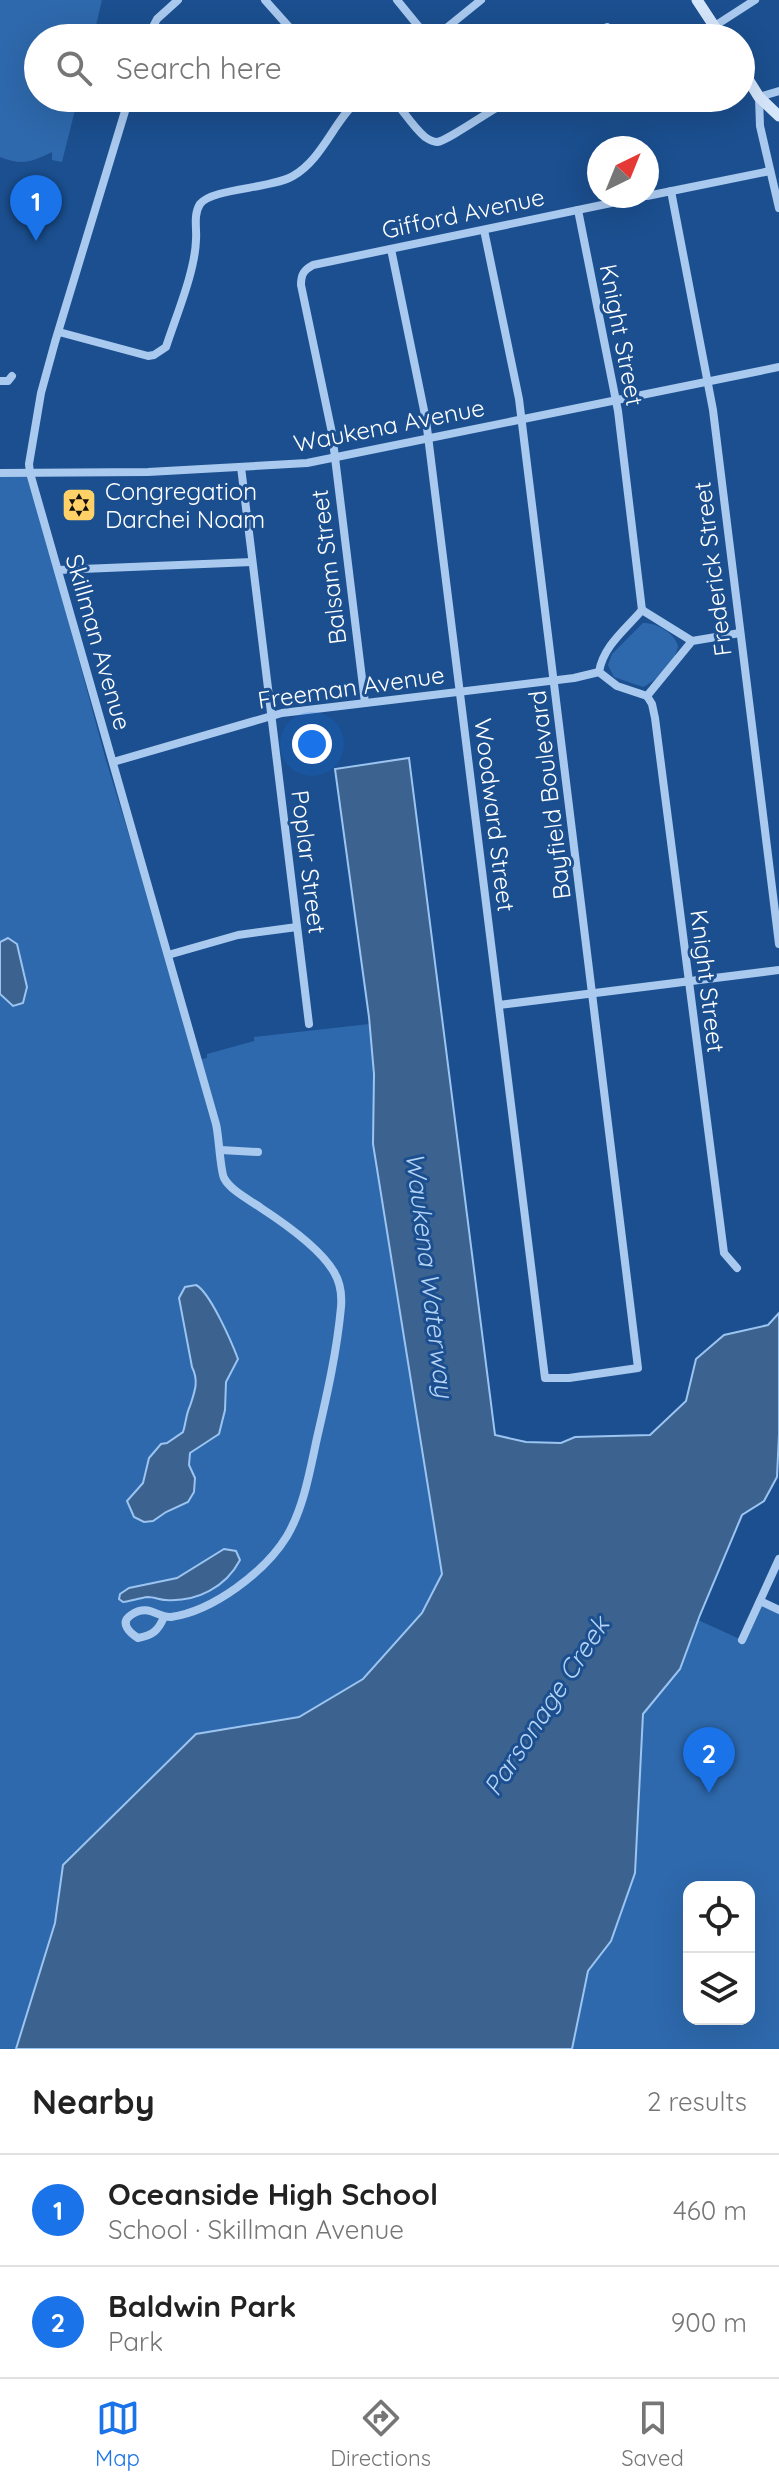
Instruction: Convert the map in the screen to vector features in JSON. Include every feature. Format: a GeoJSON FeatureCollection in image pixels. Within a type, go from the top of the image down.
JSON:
{"type":"FeatureCollection","features":[{"type":"Feature","properties":{"kind":"main road"},"geometry":{"type":"LineString","coordinates":[[697,0],[714,24]]}},
{"type":"Feature","properties":{"kind":"main road"},"geometry":{"type":"LineString","coordinates":[[755,91],[779,116]]}},
{"type":"Feature","properties":{"kind":"street"},"geometry":{"type":"LineString","coordinates":[[154,24],[178,0]]}},
{"type":"Feature","properties":{"kind":"street"},"geometry":{"type":"LineString","coordinates":[[265,0],[286,24]]}},
{"type":"Feature","properties":{"kind":"street"},"geometry":{"type":"LineString","coordinates":[[397,0],[418,24]]}},
{"type":"Feature","properties":{"kind":"street"},"geometry":{"type":"LineString","coordinates":[[449,24],[481,0]]}},
{"type":"Feature","properties":{"kind":"street"},"geometry":{"type":"LineString","coordinates":[[718,24],[755,0]]}},
{"type":"Feature","properties":{"kind":"street"},"geometry":{"type":"LineString","coordinates":[[779,91],[759,97],[760,126],[779,208]]}},
{"type":"Feature","properties":{"kind":"street","name":"Skillman Avenue"},"geometry":{"type":"LineString","coordinates":[[125,112],[41,393],[30,473],[216,1124],[223,1177],[298,1235],[329,1265],[339,1285],[341,1304],[331,1370],[310,1468],[289,1533],[259,1570],[217,1600],[188,1612],[164,1617]]}},
{"type":"Feature","properties":{"kind":"street"},"geometry":{"type":"LineString","coordinates":[[59,332],[148,356],[162,351],[166,347],[194,258],[196,214],[201,204],[213,195],[269,185],[292,177],[313,161],[347,112]]}},
{"type":"Feature","properties":{"kind":"street"},"geometry":{"type":"LineString","coordinates":[[404,112],[427,139],[435,142],[488,112]]}},
{"type":"Feature","properties":{"kind":"street","name":"Gifford Avenue"},"geometry":{"type":"LineString","coordinates":[[659,193],[770,171]]}},
{"type":"Feature","properties":{"kind":"street","name":"Frederick Street"},"geometry":{"type":"LineString","coordinates":[[671,191],[708,381],[779,944]]}},
{"type":"Feature","properties":{"kind":"street","name":"Gifford Avenue"},"geometry":{"type":"LineString","coordinates":[[301,285],[305,270],[313,265],[588,208]]}},
{"type":"Feature","properties":{"kind":"street","name":"Knight Street"},"geometry":{"type":"LineString","coordinates":[[578,210],[615,401],[642,610]]}},
{"type":"Feature","properties":{"kind":"street","name":"Bayfield Boulevard"},"geometry":{"type":"LineString","coordinates":[[484,230],[522,420],[638,1368],[555,1378]]}},
{"type":"Feature","properties":{"kind":"street","name":"Woodward Street"},"geometry":{"type":"LineString","coordinates":[[391,249],[428,439],[545,1378],[555,1378]]}},
{"type":"Feature","properties":{"kind":"street","name":"Balsam Street"},"geometry":{"type":"LineString","coordinates":[[301,285],[332,433],[365,703]]}},
{"type":"Feature","properties":{"kind":"street","name":"Waukena Avenue"},"geometry":{"type":"LineString","coordinates":[[0,473],[148,472],[307,463],[779,367]]}},
{"type":"Feature","properties":{"kind":"street"},"geometry":{"type":"LineString","coordinates":[[0,381],[8,381],[12,376]]}},
{"type":"Feature","properties":{"kind":"street","name":"Poplar Street"},"geometry":{"type":"LineString","coordinates":[[241,467],[309,1024]]}},
{"type":"Feature","properties":{"kind":"street"},"geometry":{"type":"LineString","coordinates":[[58,570],[252,562]]}},
{"type":"Feature","properties":{"kind":"street"},"geometry":{"type":"LineString","coordinates":[[692,641],[642,610],[607,649],[601,658],[599,672],[617,686],[647,696],[692,641],[740,633]]}},
{"type":"Feature","properties":{"kind":"street","name":"Freeman Avenue"},"geometry":{"type":"LineString","coordinates":[[113,762],[282,713],[599,672]]}},
{"type":"Feature","properties":{"kind":"street","name":"Knight Street"},"geometry":{"type":"LineString","coordinates":[[647,696],[655,718],[724,1253],[737,1268]]}},
{"type":"Feature","properties":{"kind":"street"},"geometry":{"type":"LineString","coordinates":[[168,955],[238,935],[297,927]]}},
{"type":"Feature","properties":{"kind":"street"},"geometry":{"type":"LineString","coordinates":[[499,1005],[779,970]]}},
{"type":"Feature","properties":{"kind":"street"},"geometry":{"type":"LineString","coordinates":[[221,1150],[258,1152]]}},
{"type":"Feature","properties":{"kind":"street"},"geometry":{"type":"LineString","coordinates":[[742,1640],[779,1559]]}},
{"type":"Feature","properties":{"kind":"street"},"geometry":{"type":"LineString","coordinates":[[760,1601],[779,1610]]}},
{"type":"Feature","properties":{"kind":"street"},"geometry":{"type":"LineString","coordinates":[[149,1610],[164,1617],[159,1629],[147,1636],[138,1638],[126,1626],[132,1614],[149,1610]]}},
{"type":"Feature","properties":{"kind":"shaded area"},"geometry":{"type":"Polygon","coordinates":[[[0,0],[102,0],[96,24],[24,24],[24,112],[74,112],[62,162],[52,160],[52,152],[27,162],[0,157],[0,0]]]}},
{"type":"Feature","properties":{"kind":"shaded area"},"geometry":{"type":"Polygon","coordinates":[[[0,474],[29,475],[105,757],[198,1060],[207,1058],[207,1054],[254,1041],[254,1037],[369,1024],[447,1574],[418,1648],[63,1865],[55,1923],[16,2049],[0,2049],[0,474]]]}},
{"type":"Feature","properties":{"kind":"shaded area"},"geometry":{"type":"Polygon","coordinates":[[[643,623],[665,630],[678,646],[665,670],[643,687],[614,677],[608,665],[612,654],[643,623]]]}},
{"type":"Feature","properties":{"kind":"shaded area"},"geometry":{"type":"Polygon","coordinates":[[[760,1601],[779,1610],[779,2049],[572,2049],[588,1971],[611,1941],[635,1873],[643,1714],[680,1669],[698,1620],[742,1640],[760,1601]]]}},
{"type":"Feature","properties":{"kind":"water"},"geometry":{"type":"Polygon","coordinates":[[[409,758],[495,1435],[526,1442],[561,1443],[575,1437],[650,1435],[686,1401],[696,1359],[724,1335],[768,1325],[779,1313],[777,1477],[764,1501],[742,1515],[680,1669],[643,1714],[635,1873],[611,1941],[588,1971],[572,2049],[16,2049],[55,1923],[63,1865],[196,1734],[299,1717],[363,1679],[422,1613],[442,1574],[373,1144],[374,1074],[369,1017],[335,769],[409,758]]]}},
{"type":"Feature","properties":{"kind":"water"},"geometry":{"type":"Polygon","coordinates":[[[8,938],[17,944],[27,987],[23,1003],[13,1006],[0,994],[0,942],[8,938]]]}},
{"type":"Feature","properties":{"kind":"water"},"geometry":{"type":"Polygon","coordinates":[[[196,1285],[214,1307],[238,1359],[226,1382],[225,1410],[219,1434],[190,1453],[189,1465],[195,1478],[194,1492],[188,1502],[153,1521],[144,1522],[134,1517],[127,1501],[143,1483],[149,1458],[161,1444],[183,1432],[195,1391],[196,1382],[179,1298],[185,1287],[196,1285]]]}},
{"type":"Feature","properties":{"kind":"water"},"geometry":{"type":"Polygon","coordinates":[[[224,1549],[236,1551],[240,1560],[227,1578],[209,1591],[178,1600],[148,1597],[123,1602],[119,1599],[120,1594],[129,1588],[177,1578],[224,1549]]]}},
{"type":"Feature","properties":{"kind":"place","name":"Oceanside High School"},"geometry":{"type":"Point","coordinates":[36,241]}},
{"type":"Feature","properties":{"kind":"place","name":"Congregation Darchei Noam"},"geometry":{"type":"Point","coordinates":[79,505]}},
{"type":"Feature","properties":{"kind":"place","name":"Baldwin Park"},"geometry":{"type":"Point","coordinates":[709,1793]}},
{"type":"Feature","properties":{"kind":"water label","name":"Waukena Waterway"},"geometry":{"type":"Point","coordinates":[430,1275]}},
{"type":"Feature","properties":{"kind":"water label","name":"Parsonage Creek"},"geometry":{"type":"Point","coordinates":[546,1706]}}]}
